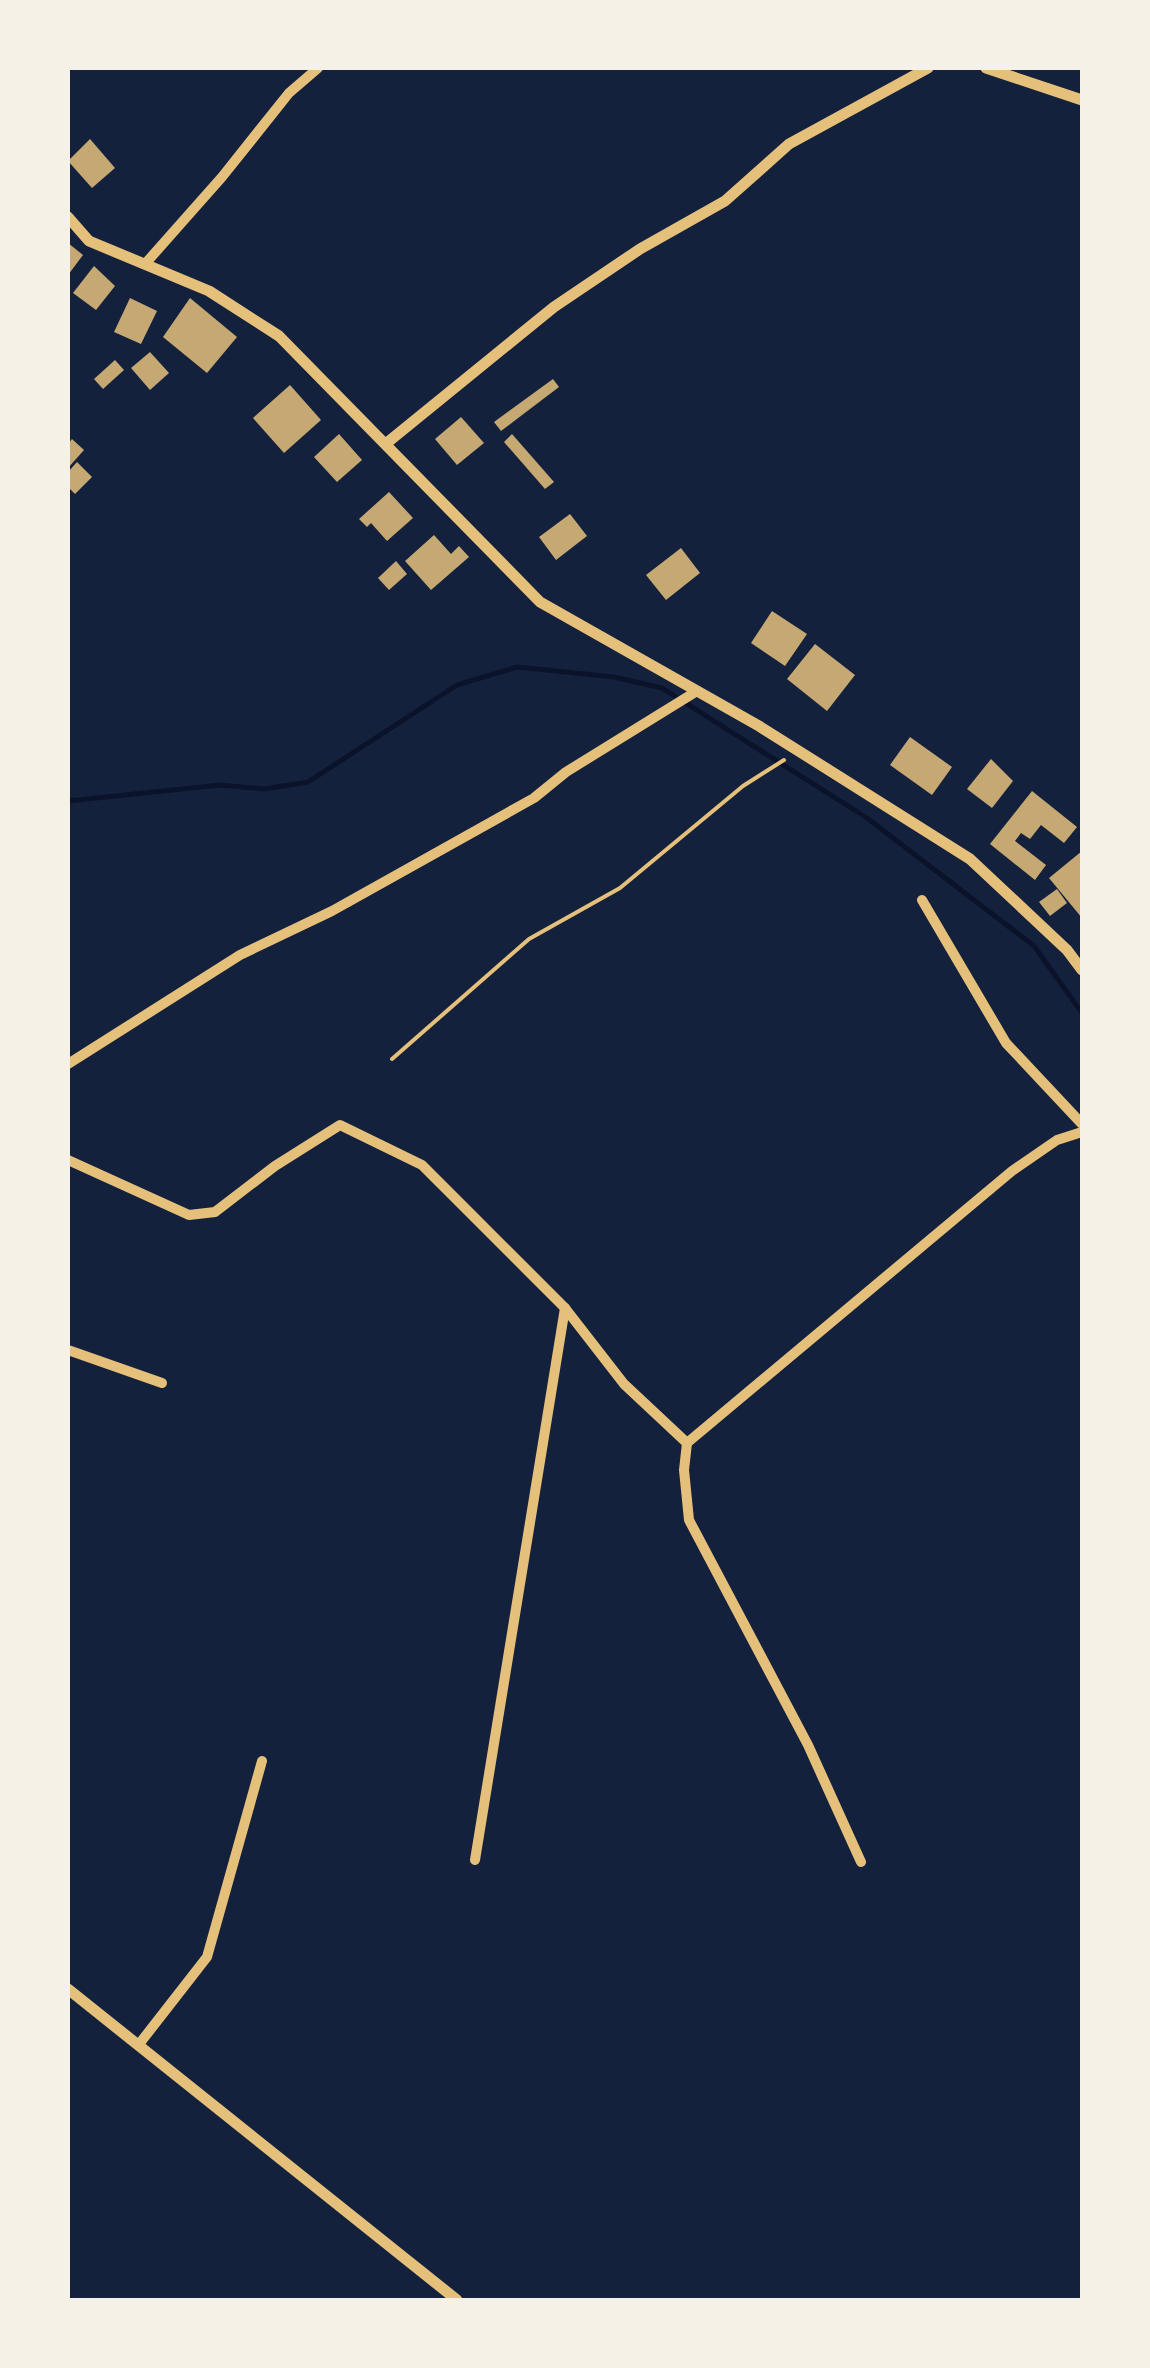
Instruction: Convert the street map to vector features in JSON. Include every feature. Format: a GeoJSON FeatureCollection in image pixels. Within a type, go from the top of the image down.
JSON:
{"type":"FeatureCollection","features":[{"type":"Feature","properties":{"kind":"street"},"geometry":{"type":"LineString","coordinates":[[145,264],[289,93],[318,68]]}},
{"type":"Feature","properties":{"kind":"street"},"geometry":{"type":"LineString","coordinates":[[388,442],[554,307],[640,249],[725,201],[789,144],[928,68]]}},
{"type":"Feature","properties":{"kind":"street"},"geometry":{"type":"LineString","coordinates":[[986,68],[1082,100]]}},
{"type":"Feature","properties":{"kind":"street"},"geometry":{"type":"LineString","coordinates":[[68,217],[89,241],[209,290],[279,336],[388,442],[540,602],[697,691],[970,859],[1067,950],[1082,970]]}},
{"type":"Feature","properties":{"kind":"street"},"geometry":{"type":"LineString","coordinates":[[68,1064],[240,956],[332,911],[534,798],[566,772],[697,691]]}},
{"type":"Feature","properties":{"kind":"street"},"geometry":{"type":"LineString","coordinates":[[922,900],[1006,1043],[1082,1124]]}},
{"type":"Feature","properties":{"kind":"street"},"geometry":{"type":"LineString","coordinates":[[68,1160],[189,1215],[214,1212],[274,1166],[340,1125],[422,1164],[565,1308],[624,1384],[687,1443]]}},
{"type":"Feature","properties":{"kind":"street"},"geometry":{"type":"LineString","coordinates":[[862,1862],[808,1745],[690,1520],[684,1470],[687,1443],[1012,1171],[1056,1140],[1082,1132]]}},
{"type":"Feature","properties":{"kind":"street"},"geometry":{"type":"LineString","coordinates":[[475,1860],[565,1308]]}},
{"type":"Feature","properties":{"kind":"street"},"geometry":{"type":"LineString","coordinates":[[68,1350],[162,1383]]}},
{"type":"Feature","properties":{"kind":"street"},"geometry":{"type":"LineString","coordinates":[[140,2044],[207,1957],[262,1761]]}},
{"type":"Feature","properties":{"kind":"street"},"geometry":{"type":"LineString","coordinates":[[68,1989],[458,2300]]}},
{"type":"Feature","properties":{"kind":"path"},"geometry":{"type":"LineString","coordinates":[[392,1059],[529,940],[620,888],[787,758]]}},
{"type":"Feature","properties":{"kind":"building"},"geometry":{"type":"Polygon","coordinates":[[[90,139],[115,168],[92,188],[68,161],[90,139]]]}},
{"type":"Feature","properties":{"kind":"building"},"geometry":{"type":"Polygon","coordinates":[[[68,243],[83,255],[68,275],[68,243]]]}},
{"type":"Feature","properties":{"kind":"building"},"geometry":{"type":"Polygon","coordinates":[[[94,266],[115,286],[96,310],[73,293],[94,266]]]}},
{"type":"Feature","properties":{"kind":"building"},"geometry":{"type":"Polygon","coordinates":[[[130,298],[157,311],[141,344],[114,332],[130,298]]]}},
{"type":"Feature","properties":{"kind":"building"},"geometry":{"type":"Polygon","coordinates":[[[190,298],[237,337],[207,373],[163,337],[190,298]]]}},
{"type":"Feature","properties":{"kind":"building"},"geometry":{"type":"Polygon","coordinates":[[[150,352],[169,373],[150,390],[131,368],[150,352]]]}},
{"type":"Feature","properties":{"kind":"building"},"geometry":{"type":"Polygon","coordinates":[[[115,360],[124,370],[103,389],[94,379],[115,360]]]}},
{"type":"Feature","properties":{"kind":"building"},"geometry":{"type":"Polygon","coordinates":[[[553,379],[559,387],[501,431],[494,422],[553,379]]]}},
{"type":"Feature","properties":{"kind":"building"},"geometry":{"type":"Polygon","coordinates":[[[290,385],[321,420],[284,453],[253,418],[290,385]]]}},
{"type":"Feature","properties":{"kind":"building"},"geometry":{"type":"Polygon","coordinates":[[[461,417],[484,443],[457,465],[435,439],[461,417]]]}},
{"type":"Feature","properties":{"kind":"building"},"geometry":{"type":"Polygon","coordinates":[[[339,434],[362,460],[337,482],[314,457],[339,434]]]}},
{"type":"Feature","properties":{"kind":"building"},"geometry":{"type":"Polygon","coordinates":[[[512,434],[554,482],[545,489],[504,442],[512,434]]]}},
{"type":"Feature","properties":{"kind":"building"},"geometry":{"type":"Polygon","coordinates":[[[72,439],[84,450],[68,468],[68,444],[72,439]]]}},
{"type":"Feature","properties":{"kind":"building"},"geometry":{"type":"Polygon","coordinates":[[[77,462],[92,477],[75,494],[68,487],[68,472],[77,462]]]}},
{"type":"Feature","properties":{"kind":"building"},"geometry":{"type":"Polygon","coordinates":[[[389,492],[413,518],[387,541],[371,523],[367,527],[359,519],[389,492]]]}},
{"type":"Feature","properties":{"kind":"building"},"geometry":{"type":"Polygon","coordinates":[[[570,514],[587,536],[556,560],[539,537],[570,514]]]}},
{"type":"Feature","properties":{"kind":"building"},"geometry":{"type":"Polygon","coordinates":[[[434,535],[451,554],[459,546],[469,557],[431,590],[405,561],[434,535]]]}},
{"type":"Feature","properties":{"kind":"building"},"geometry":{"type":"Polygon","coordinates":[[[681,548],[700,573],[666,600],[646,575],[681,548]]]}},
{"type":"Feature","properties":{"kind":"building"},"geometry":{"type":"Polygon","coordinates":[[[396,561],[407,574],[389,590],[378,578],[396,561]]]}},
{"type":"Feature","properties":{"kind":"building"},"geometry":{"type":"Polygon","coordinates":[[[772,611],[807,634],[785,666],[751,643],[772,611]]]}},
{"type":"Feature","properties":{"kind":"building"},"geometry":{"type":"Polygon","coordinates":[[[815,644],[855,675],[827,711],[787,679],[815,644]]]}},
{"type":"Feature","properties":{"kind":"building"},"geometry":{"type":"Polygon","coordinates":[[[910,737],[952,767],[932,795],[890,765],[910,737]]]}},
{"type":"Feature","properties":{"kind":"building"},"geometry":{"type":"Polygon","coordinates":[[[991,759],[1013,781],[992,808],[967,789],[991,759]]]}},
{"type":"Feature","properties":{"kind":"building"},"geometry":{"type":"Polygon","coordinates":[[[1032,791],[1077,827],[1064,843],[1041,825],[1030,839],[1021,833],[1015,841],[1046,865],[1035,880],[990,844],[1032,791]]]}},
{"type":"Feature","properties":{"kind":"building"},"geometry":{"type":"Polygon","coordinates":[[[1082,851],[1082,918],[1049,878],[1082,851]]]}},
{"type":"Feature","properties":{"kind":"building"},"geometry":{"type":"Polygon","coordinates":[[[1057,889],[1067,903],[1050,916],[1039,902],[1057,889]]]}},
{"type":"Feature","properties":{"kind":"waterway"},"geometry":{"type":"LineString","coordinates":[[68,801],[220,785],[264,789],[308,782],[457,685],[517,667],[614,677],[662,688],[867,818],[1034,946],[1082,1013]]}}]}
